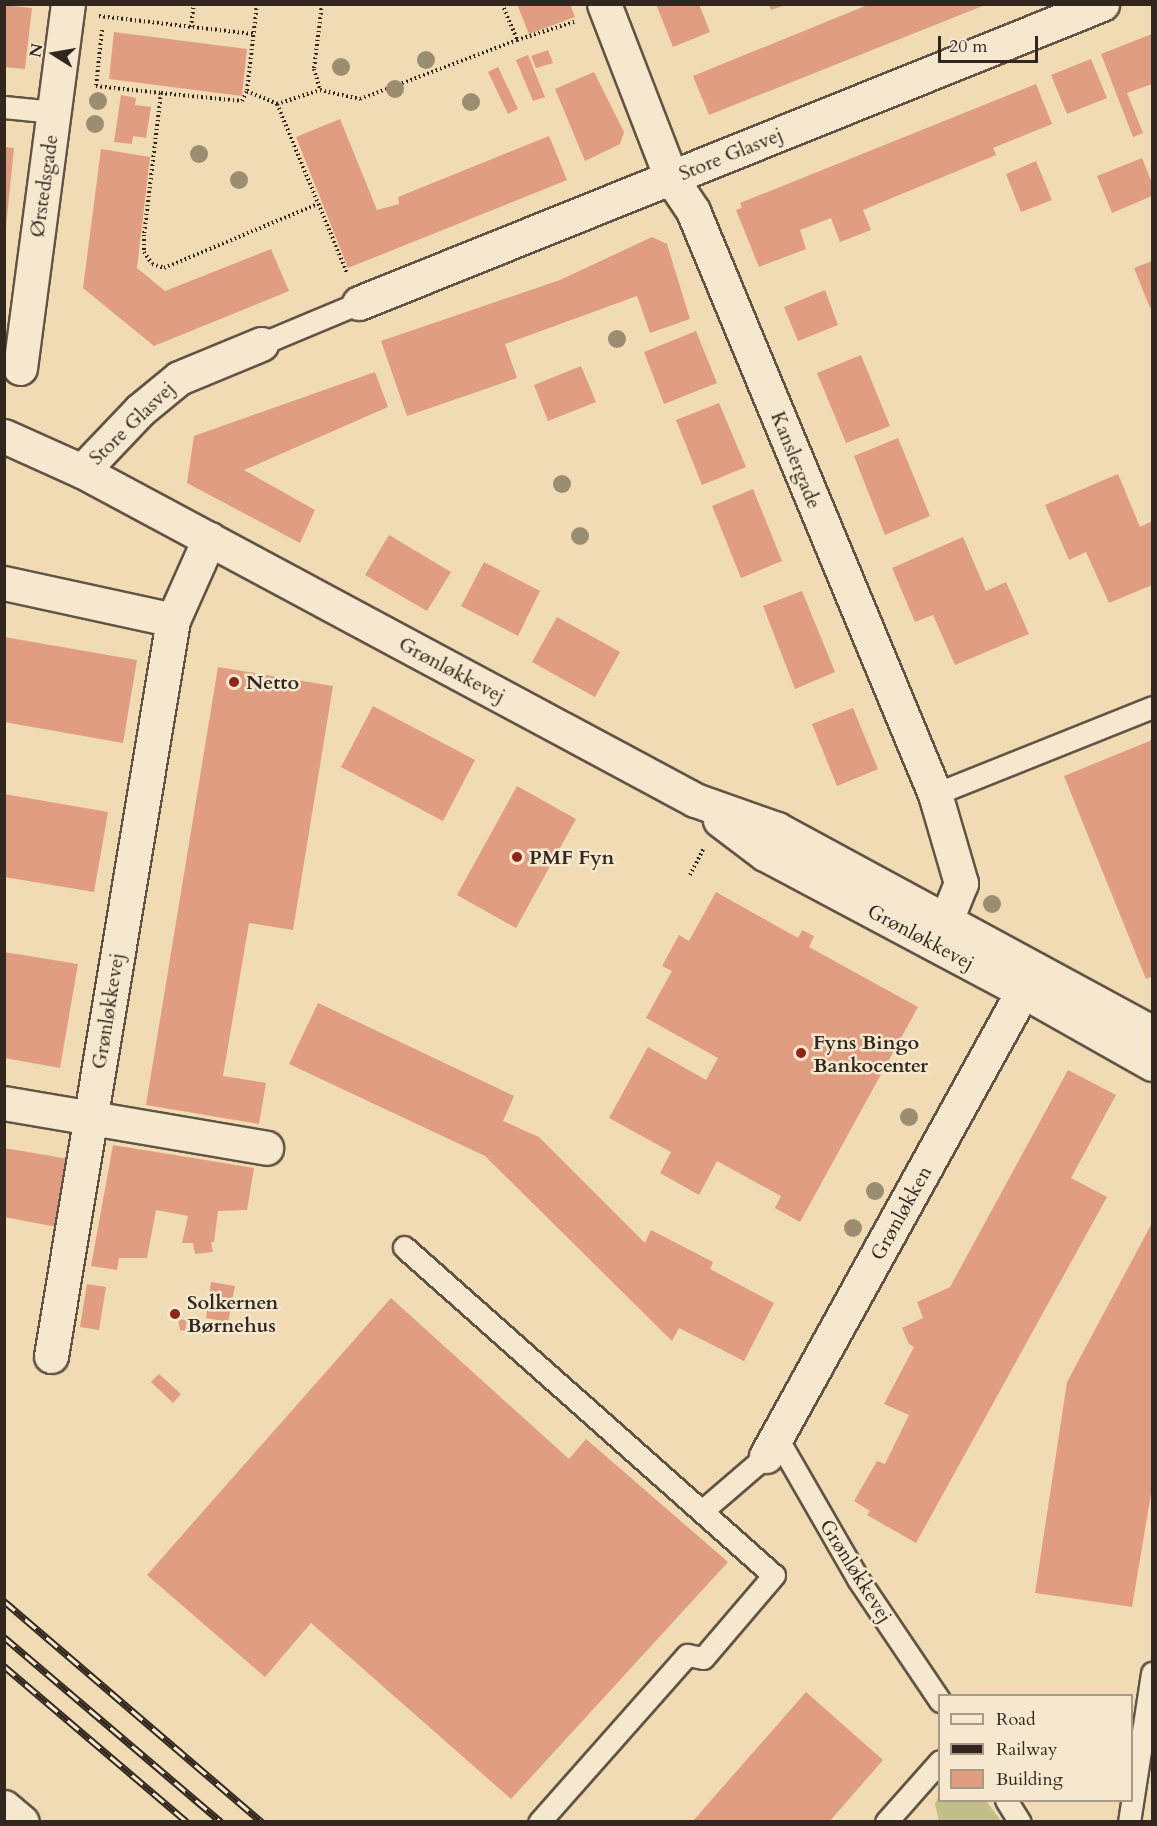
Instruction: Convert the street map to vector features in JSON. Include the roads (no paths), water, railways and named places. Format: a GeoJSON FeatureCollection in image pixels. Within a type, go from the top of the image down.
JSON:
{"type":"FeatureCollection","features":[{"type":"Feature","properties":{"kind":"street","name":"Store Glasvej"},"geometry":{"type":"LineString","coordinates":[[359,303],[1102,4]]}},
{"type":"Feature","properties":{"kind":"street","name":"Ørstedsgade"},"geometry":{"type":"LineString","coordinates":[[20,368],[68,7]]}},
{"type":"Feature","properties":{"kind":"street","name":"Kanslergade"},"geometry":{"type":"LineString","coordinates":[[605,7],[671,178],[693,211],[935,794],[961,883],[946,920]]}},
{"type":"Feature","properties":{"kind":"street","name":"Store Glasvej"},"geometry":{"type":"LineString","coordinates":[[4,436],[82,471],[140,410],[179,378],[261,344]]}},
{"type":"Feature","properties":{"kind":"street","name":"Grønløkkevej"},"geometry":{"type":"LineString","coordinates":[[82,471],[695,800],[777,829],[946,920],[1152,1064]]}},
{"type":"Feature","properties":{"kind":"street","name":"Grønløkkevej"},"geometry":{"type":"LineString","coordinates":[[51,1356],[173,620],[209,539]]}},
{"type":"Feature","properties":{"kind":"street"},"geometry":{"type":"LineString","coordinates":[[4,583],[173,620]]}},
{"type":"Feature","properties":{"kind":"street","name":"Grønløkkevej"},"geometry":{"type":"LineString","coordinates":[[695,800],[765,854],[1029,980],[1152,1034]]}},
{"type":"Feature","properties":{"kind":"street","name":"Grønløkken"},"geometry":{"type":"LineString","coordinates":[[772,1447],[1029,980]]}},
{"type":"Feature","properties":{"kind":"street"},"geometry":{"type":"LineString","coordinates":[[4,1103],[266,1148]]}},
{"type":"Feature","properties":{"kind":"lane"},"geometry":{"type":"LineString","coordinates":[[4,107],[54,112]]}},
{"type":"Feature","properties":{"kind":"lane"},"geometry":{"type":"LineString","coordinates":[[261,344],[359,303]]}},
{"type":"Feature","properties":{"kind":"lane"},"geometry":{"type":"LineString","coordinates":[[935,794],[1152,707]]}},
{"type":"Feature","properties":{"kind":"lane"},"geometry":{"type":"LineString","coordinates":[[404,1247],[774,1575],[703,1658],[687,1655],[539,1821]]}},
{"type":"Feature","properties":{"kind":"lane"},"geometry":{"type":"LineString","coordinates":[[702,1511],[772,1447]]}},
{"type":"Feature","properties":{"kind":"lane","name":"Grønløkkevej"},"geometry":{"type":"LineString","coordinates":[[772,1447],[938,1699]]}},
{"type":"Feature","properties":{"kind":"lane"},"geometry":{"type":"LineString","coordinates":[[1133,1795],[1152,1673]]}},
{"type":"Feature","properties":{"kind":"lane"},"geometry":{"type":"LineString","coordinates":[[886,1821],[938,1762]]}},
{"type":"Feature","properties":{"kind":"lane"},"geometry":{"type":"LineString","coordinates":[[1007,1802],[1020,1821]]}},
{"type":"Feature","properties":{"kind":"lane"},"geometry":{"type":"LineString","coordinates":[[1129,1821],[1132,1802]]}},
{"type":"Feature","properties":{"kind":"railway"},"geometry":{"type":"LineString","coordinates":[[4,1601],[262,1822]]}},
{"type":"Feature","properties":{"kind":"railway"},"geometry":{"type":"LineString","coordinates":[[4,1637],[221,1822]]}},
{"type":"Feature","properties":{"kind":"railway"},"geometry":{"type":"LineString","coordinates":[[4,1666],[187,1822]]}},
{"type":"Feature","properties":{"kind":"place","name":"Netto"},"geometry":{"type":"Point","coordinates":[234,682]}},
{"type":"Feature","properties":{"kind":"place","name":"PMF Fyn"},"geometry":{"type":"Point","coordinates":[517,857]}},
{"type":"Feature","properties":{"kind":"place","name":"Fyns Bingo Bankocenter"},"geometry":{"type":"Point","coordinates":[801,1053]}},
{"type":"Feature","properties":{"kind":"place","name":"Solkernen Børnehus"},"geometry":{"type":"Point","coordinates":[175,1314]}}]}
